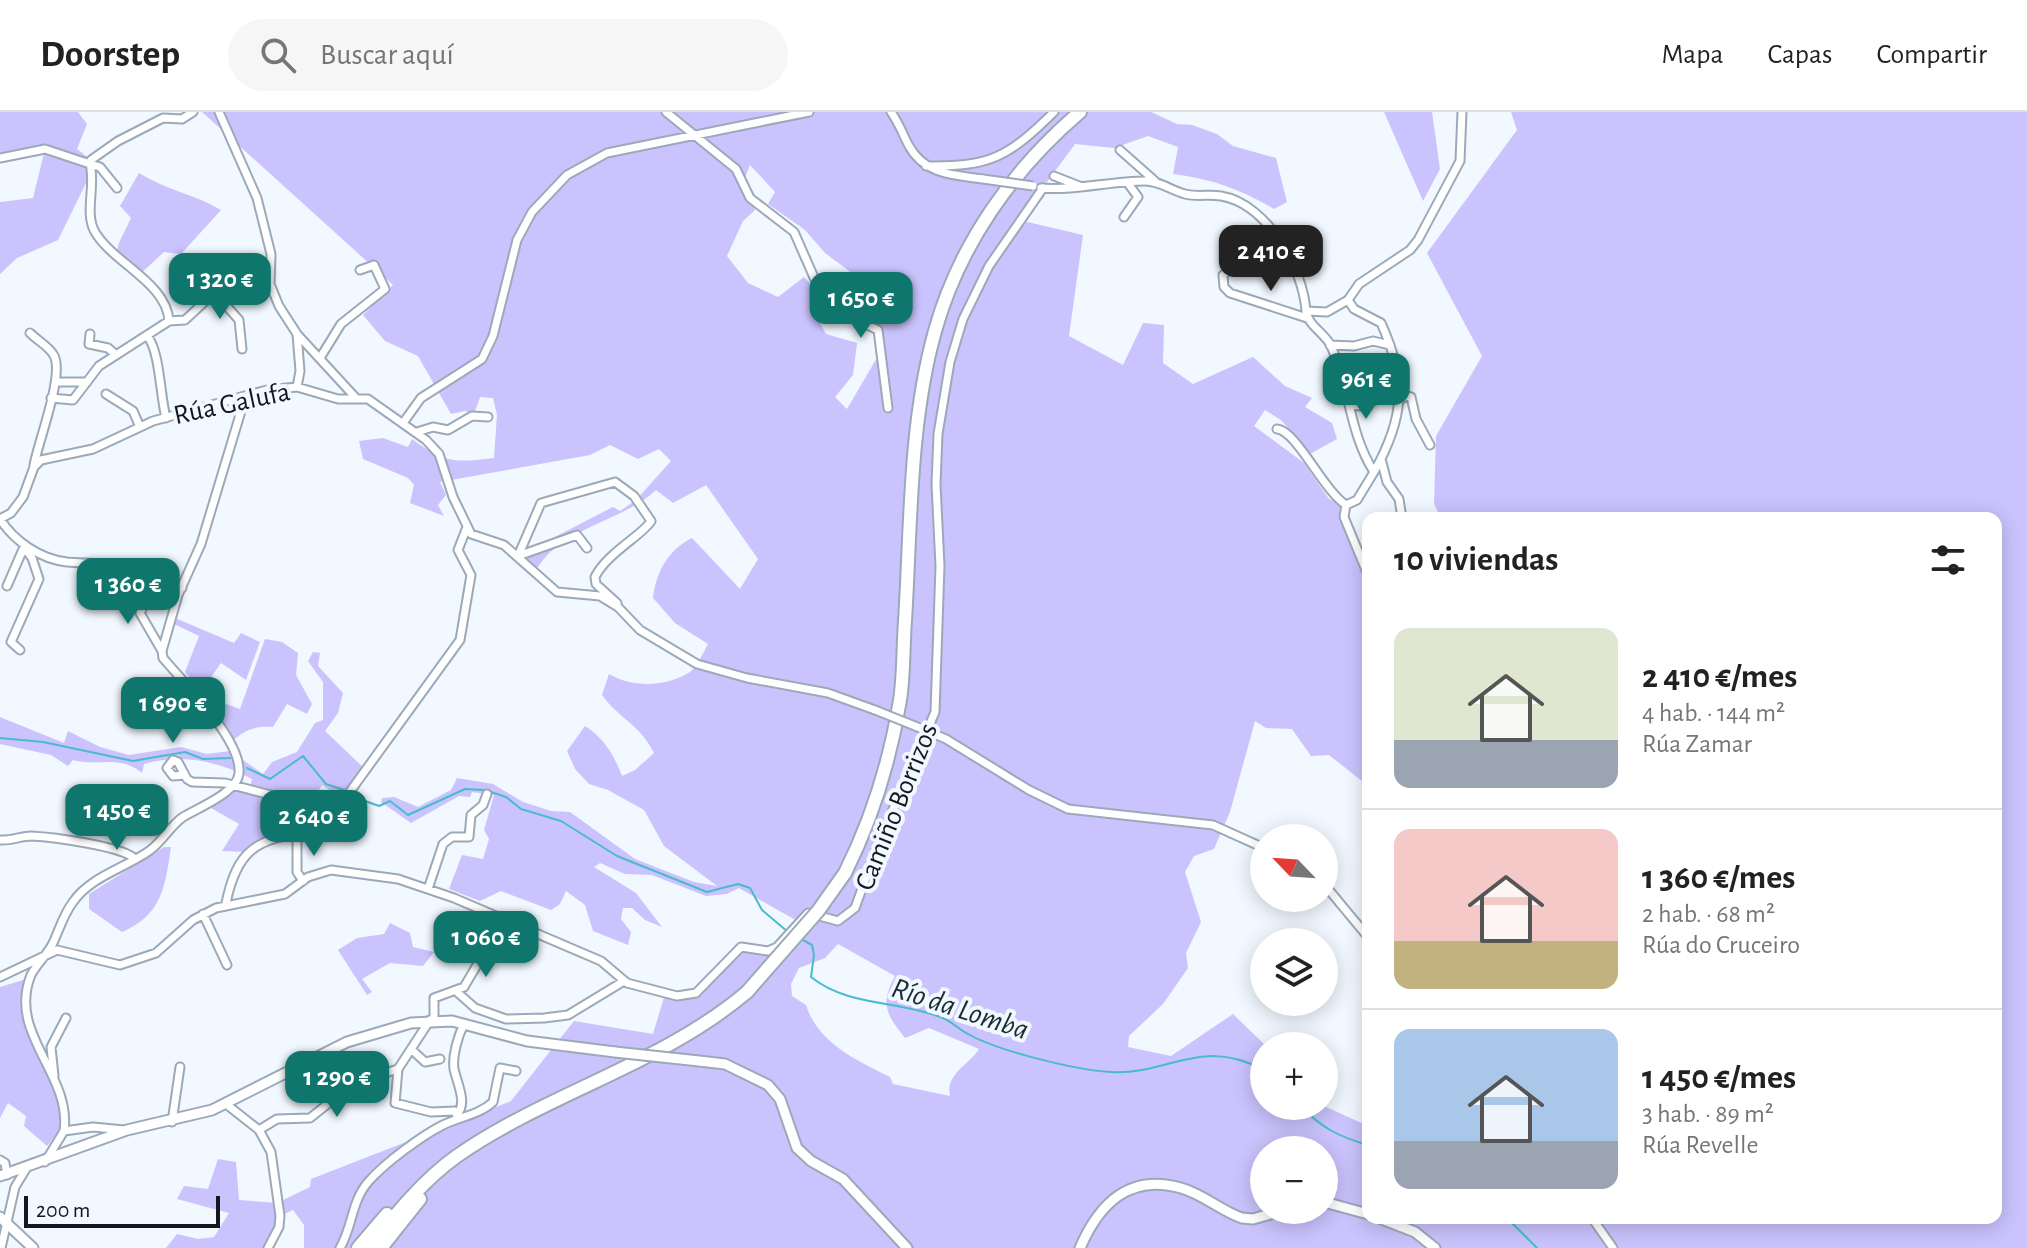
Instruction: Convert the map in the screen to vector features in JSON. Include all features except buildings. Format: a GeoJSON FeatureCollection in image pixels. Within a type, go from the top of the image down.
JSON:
{"type":"FeatureCollection","features":[{"type":"Feature","properties":{"kind":"highway"},"geometry":{"type":"LineString","coordinates":[[369,1248],[396,1213],[469,1148],[532,1111],[665,1049],[747,992],[791,944],[845,873],[870,820],[887,768],[900,697],[917,431],[935,330],[977,231],[1016,175],[1080,112]]}},
{"type":"Feature","properties":{"kind":"highway"},"geometry":{"type":"LineString","coordinates":[[358,1248],[428,1173],[458,1150],[469,1148]]}},
{"type":"Feature","properties":{"kind":"highway"},"geometry":{"type":"LineString","coordinates":[[381,1248],[423,1194],[469,1148]]}},
{"type":"Feature","properties":{"kind":"street"},"geometry":{"type":"LineString","coordinates":[[90,164],[118,141],[139,130],[170,116],[182,119],[193,112]]}},
{"type":"Feature","properties":{"kind":"street"},"geometry":{"type":"LineString","coordinates":[[219,112],[257,198],[271,254],[270,284]]}},
{"type":"Feature","properties":{"kind":"street"},"geometry":{"type":"LineString","coordinates":[[666,112],[736,169],[750,198],[794,232],[816,282],[861,322],[878,330],[888,408]]}},
{"type":"Feature","properties":{"kind":"street"},"geometry":{"type":"LineString","coordinates":[[403,423],[421,398],[482,359],[493,336],[517,240],[532,212],[567,175],[607,153],[809,112]]}},
{"type":"Feature","properties":{"kind":"street"},"geometry":{"type":"LineString","coordinates":[[891,112],[916,157],[926,166],[945,174],[1043,188],[1155,181]]}},
{"type":"Feature","properties":{"kind":"street"},"geometry":{"type":"LineString","coordinates":[[926,166],[984,163],[1019,146],[1054,112]]}},
{"type":"Feature","properties":{"kind":"street"},"geometry":{"type":"LineString","coordinates":[[1234,266],[1223,275],[1230,293],[1306,314],[1327,312],[1348,300],[1359,284],[1410,250],[1418,240],[1460,161],[1462,112]]}},
{"type":"Feature","properties":{"kind":"street"},"geometry":{"type":"LineString","coordinates":[[0,158],[45,149],[100,167],[117,188]]}},
{"type":"Feature","properties":{"kind":"street"},"geometry":{"type":"LineString","coordinates":[[1120,150],[1155,181],[1185,194],[1221,196],[1244,204],[1260,214],[1275,231],[1304,287],[1306,314],[1330,345],[1349,405],[1352,429],[1374,472]]}},
{"type":"Feature","properties":{"kind":"street"},"geometry":{"type":"LineString","coordinates":[[90,164],[91,224],[96,234],[113,255],[151,287],[165,306],[169,321]]}},
{"type":"Feature","properties":{"kind":"street"},"geometry":{"type":"LineString","coordinates":[[1054,176],[1083,187]]}},
{"type":"Feature","properties":{"kind":"street"},"geometry":{"type":"LineString","coordinates":[[1124,217],[1138,197],[1127,182]]}},
{"type":"Feature","properties":{"kind":"street","name":"Camiño Borrizos"},"geometry":{"type":"LineString","coordinates":[[0,977],[57,950],[120,965],[156,953],[203,914],[226,903],[285,894],[303,881],[331,870],[398,879],[428,889],[601,961],[617,971],[624,981],[677,996],[696,993],[741,947],[768,951],[790,935],[808,913],[838,921],[855,908],[879,842],[928,732],[937,693],[938,446],[950,362],[963,319],[989,266],[1043,188]]}},
{"type":"Feature","properties":{"kind":"street"},"geometry":{"type":"LineString","coordinates":[[783,240],[794,232]]}},
{"type":"Feature","properties":{"kind":"street"},"geometry":{"type":"LineString","coordinates":[[320,358],[341,324],[385,289],[374,265],[360,270]]}},
{"type":"Feature","properties":{"kind":"street"},"geometry":{"type":"LineString","coordinates":[[51,398],[73,400],[92,372],[169,321],[185,320],[235,272],[246,267],[256,270],[270,284],[297,334],[355,397]]}},
{"type":"Feature","properties":{"kind":"street"},"geometry":{"type":"LineString","coordinates":[[215,293],[239,320],[242,349]]}},
{"type":"Feature","properties":{"kind":"street"},"geometry":{"type":"LineString","coordinates":[[1346,505],[1357,500],[1381,459],[1400,400],[1399,367],[1381,323],[1354,309],[1348,300]]}},
{"type":"Feature","properties":{"kind":"street"},"geometry":{"type":"LineString","coordinates":[[20,650],[11,642],[39,579],[32,558],[0,519],[11,513],[23,497],[57,382],[55,356],[30,333]]}},
{"type":"Feature","properties":{"kind":"street"},"geometry":{"type":"LineString","coordinates":[[90,334],[89,344],[108,348],[116,355]]}},
{"type":"Feature","properties":{"kind":"street"},"geometry":{"type":"LineString","coordinates":[[297,334],[300,371],[297,387]]}},
{"type":"Feature","properties":{"kind":"street"},"geometry":{"type":"LineString","coordinates":[[148,337],[158,356],[157,381],[166,418]]}},
{"type":"Feature","properties":{"kind":"street"},"geometry":{"type":"LineString","coordinates":[[1330,345],[1354,346],[1373,341],[1391,346]]}},
{"type":"Feature","properties":{"kind":"street"},"geometry":{"type":"LineString","coordinates":[[57,382],[87,382]]}},
{"type":"Feature","properties":{"kind":"street","name":"Rúa Galufa"},"geometry":{"type":"LineString","coordinates":[[34,467],[41,460],[93,449],[166,418],[297,387],[338,399],[368,399],[417,432],[439,454],[467,527]]}},
{"type":"Feature","properties":{"kind":"street"},"geometry":{"type":"LineString","coordinates":[[106,394],[133,411],[140,427]]}},
{"type":"Feature","properties":{"kind":"street"},"geometry":{"type":"LineString","coordinates":[[1400,400],[1411,397],[1416,419],[1430,445]]}},
{"type":"Feature","properties":{"kind":"street"},"geometry":{"type":"LineString","coordinates":[[162,651],[182,588],[201,544],[245,398]]}},
{"type":"Feature","properties":{"kind":"street"},"geometry":{"type":"LineString","coordinates":[[1349,405],[1362,406],[1379,398]]}},
{"type":"Feature","properties":{"kind":"street"},"geometry":{"type":"LineString","coordinates":[[417,432],[433,427],[448,430],[472,416],[488,417]]}},
{"type":"Feature","properties":{"kind":"street"},"geometry":{"type":"LineString","coordinates":[[1277,429],[1288,433],[1327,490],[1346,505]]}},
{"type":"Feature","properties":{"kind":"street"},"geometry":{"type":"LineString","coordinates":[[1381,459],[1387,482],[1399,499],[1401,512]]}},
{"type":"Feature","properties":{"kind":"street"},"geometry":{"type":"LineString","coordinates":[[518,556],[541,503],[615,482],[634,496],[651,521],[648,527],[626,540],[595,577],[596,584],[615,600],[618,607]]}},
{"type":"Feature","properties":{"kind":"street"},"geometry":{"type":"LineString","coordinates":[[1346,505],[1344,517],[1362,560]]}},
{"type":"Feature","properties":{"kind":"street"},"geometry":{"type":"LineString","coordinates":[[467,527],[471,534],[498,542],[518,556],[557,592],[600,596],[618,607],[640,630],[697,664],[747,678],[828,693],[875,710],[946,739],[1037,795],[1068,809],[1213,825],[1250,842]]}},
{"type":"Feature","properties":{"kind":"street"},"geometry":{"type":"LineString","coordinates":[[226,903],[249,849],[274,836],[321,830],[336,822],[341,804],[460,640],[471,575],[458,550],[467,527]]}},
{"type":"Feature","properties":{"kind":"street"},"geometry":{"type":"LineString","coordinates":[[518,556],[577,535],[587,548]]}},
{"type":"Feature","properties":{"kind":"street"},"geometry":{"type":"LineString","coordinates":[[24,547],[64,562],[109,562],[137,580],[148,598]]}},
{"type":"Feature","properties":{"kind":"street"},"geometry":{"type":"LineString","coordinates":[[7,586],[24,547]]}},
{"type":"Feature","properties":{"kind":"street"},"geometry":{"type":"LineString","coordinates":[[45,1162],[64,1131],[66,1108],[31,1035],[26,1016],[26,995],[32,973],[80,893],[153,849],[179,820],[233,786],[240,774],[235,750],[199,699],[163,658],[140,613],[148,598],[182,588]]}},
{"type":"Feature","properties":{"kind":"street"},"geometry":{"type":"LineString","coordinates":[[185,775],[198,783],[233,786],[308,805],[315,812],[321,830]]}},
{"type":"Feature","properties":{"kind":"street"},"geometry":{"type":"LineString","coordinates":[[428,889],[443,844],[452,837],[469,837],[471,815],[483,805],[487,794]]}},
{"type":"Feature","properties":{"kind":"street"},"geometry":{"type":"LineString","coordinates":[[297,833],[297,872],[303,881]]}},
{"type":"Feature","properties":{"kind":"street"},"geometry":{"type":"LineString","coordinates":[[0,840],[32,836],[99,845],[121,850],[135,859]]}},
{"type":"Feature","properties":{"kind":"street"},"geometry":{"type":"LineString","coordinates":[[1338,901],[1362,930]]}},
{"type":"Feature","properties":{"kind":"street"},"geometry":{"type":"LineString","coordinates":[[203,914],[227,965]]}},
{"type":"Feature","properties":{"kind":"street"},"geometry":{"type":"LineString","coordinates":[[493,917],[477,965],[464,987],[434,998],[432,1020],[398,1069],[395,1103],[399,1107],[458,1116],[478,1112],[493,1102],[500,1068],[516,1071]]}},
{"type":"Feature","properties":{"kind":"street"},"geometry":{"type":"LineString","coordinates":[[457,992],[475,1008],[506,1019],[544,1018],[568,1015],[624,981]]}},
{"type":"Feature","properties":{"kind":"street"},"geometry":{"type":"LineString","coordinates":[[54,1079],[51,1047],[66,1018]]}},
{"type":"Feature","properties":{"kind":"street"},"geometry":{"type":"LineString","coordinates":[[0,1160],[5,1163],[3,1176],[127,1130],[172,1122],[226,1104],[347,1042],[432,1020],[464,1024],[527,1041],[725,1064],[768,1085],[780,1099],[797,1148],[811,1161],[843,1179],[896,1241],[907,1248]]}},
{"type":"Feature","properties":{"kind":"street"},"geometry":{"type":"LineString","coordinates":[[340,1248],[350,1230],[352,1207],[368,1182],[399,1153],[458,1116],[462,1105],[454,1068],[457,1041],[464,1024]]}},
{"type":"Feature","properties":{"kind":"street"},"geometry":{"type":"LineString","coordinates":[[411,1049],[425,1062],[440,1059]]}},
{"type":"Feature","properties":{"kind":"street"},"geometry":{"type":"LineString","coordinates":[[172,1122],[180,1067]]}},
{"type":"Feature","properties":{"kind":"street"},"geometry":{"type":"LineString","coordinates":[[259,1130],[277,1119],[310,1118],[354,1083],[398,1069]]}},
{"type":"Feature","properties":{"kind":"street"},"geometry":{"type":"LineString","coordinates":[[226,1104],[259,1130],[275,1166],[274,1189],[280,1216],[279,1227],[268,1248]]}},
{"type":"Feature","properties":{"kind":"street"},"geometry":{"type":"LineString","coordinates":[[64,1131],[93,1127],[127,1130]]}},
{"type":"Feature","properties":{"kind":"street"},"geometry":{"type":"LineString","coordinates":[[1,1248],[2,1220],[26,1169]]}},
{"type":"Feature","properties":{"kind":"street"},"geometry":{"type":"LineString","coordinates":[[1080,1248],[1097,1213],[1113,1198],[1144,1186],[1180,1188],[1242,1218],[1250,1219]]}},
{"type":"Feature","properties":{"kind":"street"},"geometry":{"type":"LineString","coordinates":[[1338,1206],[1362,1212]]}},
{"type":"Feature","properties":{"kind":"street"},"geometry":{"type":"LineString","coordinates":[[2,1220],[33,1248]]}},
{"type":"Feature","properties":{"kind":"street"},"geometry":{"type":"LineString","coordinates":[[1394,1224],[1415,1232],[1435,1248]]}},
{"type":"Feature","properties":{"kind":"street"},"geometry":{"type":"LineString","coordinates":[[1596,1224],[1613,1248]]}},
{"type":"Feature","properties":{"kind":"shaded area"},"geometry":{"type":"Polygon","coordinates":[[[0,112],[78,112],[87,124],[77,149],[91,160],[92,171],[58,240],[17,258],[0,274],[0,202],[33,198],[45,149],[0,158],[0,112]]]}},
{"type":"Feature","properties":{"kind":"shaded area"},"geometry":{"type":"Polygon","coordinates":[[[202,112],[1151,112],[1177,124],[1192,125],[1217,134],[1233,146],[1276,158],[1287,202],[1274,209],[1225,186],[1173,174],[1178,147],[1148,136],[1114,148],[1075,144],[1019,220],[1083,235],[1069,336],[1123,365],[1143,323],[1164,325],[1163,363],[1193,384],[1253,357],[1285,386],[1312,398],[1305,407],[1332,423],[1337,439],[1310,454],[1281,420],[1265,410],[1254,426],[1304,463],[1329,499],[1346,505],[1362,556],[1362,781],[1329,755],[1311,756],[1292,729],[1266,728],[1255,721],[1230,812],[1214,849],[1194,856],[1185,872],[1201,922],[1186,953],[1188,968],[1163,1004],[1129,1036],[1128,1047],[1171,1056],[1233,1014],[1252,1032],[1250,1120],[1338,1120],[1338,1112],[1362,1123],[1362,1224],[2002,1224],[2002,512],[1438,512],[1434,504],[1436,436],[1482,356],[1427,253],[1517,130],[1511,112],[2027,112],[2027,1248],[304,1248],[304,1225],[293,1210],[280,1216],[264,1248],[166,1248],[177,1234],[198,1239],[214,1237],[229,1213],[177,1199],[184,1186],[208,1189],[218,1159],[236,1162],[239,1200],[277,1203],[310,1187],[311,1179],[511,1101],[574,1021],[653,1034],[665,994],[696,993],[741,947],[768,951],[799,922],[739,888],[727,894],[706,896],[652,875],[625,874],[600,863],[594,867],[636,893],[662,927],[645,920],[632,908],[623,908],[621,919],[631,932],[628,945],[593,931],[585,905],[566,891],[560,904],[551,910],[501,891],[480,901],[449,889],[462,855],[483,859],[489,839],[484,830],[494,795],[472,792],[470,797],[459,796],[411,823],[381,802],[382,798],[394,797],[418,807],[451,790],[457,778],[493,784],[523,802],[551,811],[570,812],[635,859],[694,882],[717,886],[664,846],[644,810],[608,790],[589,784],[575,769],[567,751],[585,726],[608,748],[622,776],[635,770],[654,753],[636,728],[602,695],[609,674],[628,682],[649,684],[681,677],[695,667],[708,644],[675,623],[653,598],[660,571],[670,555],[692,538],[740,589],[758,559],[706,485],[673,503],[656,490],[624,511],[571,537],[543,561],[533,577],[518,556],[613,507],[620,511],[636,500],[671,461],[659,449],[638,459],[610,445],[590,455],[440,482],[446,495],[438,505],[444,516],[410,503],[414,485],[408,478],[363,459],[359,441],[383,438],[408,447],[412,439],[433,453],[450,459],[469,461],[494,458],[497,415],[493,398],[480,397],[474,414],[465,411],[451,414],[418,356],[385,341],[363,315],[393,285],[202,112]],[[750,165],[743,183],[755,210],[743,221],[727,256],[748,283],[778,297],[804,277],[832,307],[820,323],[826,334],[857,343],[853,375],[835,397],[847,409],[885,344],[842,296],[857,277],[825,253],[805,230],[768,204],[775,192],[750,165]],[[838,944],[825,958],[799,968],[791,984],[792,996],[806,1005],[819,1030],[829,1040],[890,1077],[893,1084],[950,1096],[949,1088],[954,1076],[979,1049],[929,1028],[905,1038],[887,1008],[890,986],[895,976],[838,944]]]}},
{"type":"Feature","properties":{"kind":"shaded area"},"geometry":{"type":"Polygon","coordinates":[[[1384,112],[1432,112],[1440,169],[1423,201],[1384,112]]]}},
{"type":"Feature","properties":{"kind":"shaded area"},"geometry":{"type":"Polygon","coordinates":[[[139,173],[221,210],[181,254],[164,252],[138,276],[117,259],[118,245],[131,218],[120,206],[139,173]]]}},
{"type":"Feature","properties":{"kind":"shaded area"},"geometry":{"type":"Polygon","coordinates":[[[175,618],[234,643],[241,633],[260,642],[246,680],[221,663],[202,690],[185,672],[199,636],[174,624],[175,618]]]}},
{"type":"Feature","properties":{"kind":"shaded area"},"geometry":{"type":"Polygon","coordinates":[[[265,639],[282,642],[298,653],[296,675],[312,704],[307,714],[287,704],[273,727],[250,730],[230,743],[192,691],[240,709],[265,639]]]}},
{"type":"Feature","properties":{"kind":"shaded area"},"geometry":{"type":"Polygon","coordinates":[[[313,652],[320,653],[318,666],[343,693],[338,713],[325,731],[366,770],[339,809],[334,793],[322,785],[309,805],[321,830],[274,837],[247,852],[222,851],[239,824],[211,808],[236,791],[249,792],[252,779],[239,773],[213,763],[185,759],[144,764],[142,773],[117,762],[73,760],[68,766],[51,755],[0,744],[0,717],[64,743],[68,731],[100,747],[129,755],[181,747],[207,754],[230,751],[263,774],[272,762],[297,752],[315,723],[323,720],[323,682],[308,661],[313,652]]]}},
{"type":"Feature","properties":{"kind":"shaded area"},"geometry":{"type":"Polygon","coordinates":[[[164,847],[171,847],[163,887],[154,908],[146,917],[122,932],[89,909],[89,894],[164,847]]]}},
{"type":"Feature","properties":{"kind":"shaded area"},"geometry":{"type":"Polygon","coordinates":[[[390,923],[410,933],[413,947],[434,952],[423,966],[390,963],[362,979],[372,992],[367,995],[338,950],[357,938],[384,934],[390,923]]]}},
{"type":"Feature","properties":{"kind":"shaded area"},"geometry":{"type":"Polygon","coordinates":[[[30,978],[26,995],[29,1039],[62,1094],[62,1127],[47,1146],[24,1126],[26,1116],[8,1103],[0,1118],[0,987],[30,978]]]}},
{"type":"Feature","properties":{"kind":"waterway","name":"Río da Lomba"},"geometry":{"type":"LineString","coordinates":[[0,738],[43,742],[133,761],[185,752],[203,759],[230,758]]}},
{"type":"Feature","properties":{"kind":"waterway","name":"Río da Lomba"},"geometry":{"type":"LineString","coordinates":[[247,768],[270,779],[303,756],[326,784],[344,790]]}},
{"type":"Feature","properties":{"kind":"waterway","name":"Río da Lomba"},"geometry":{"type":"LineString","coordinates":[[354,797],[379,806],[390,801],[408,815],[465,789],[485,790],[506,797],[521,809],[561,821],[617,856],[707,892],[738,884],[750,888],[762,910],[788,932]]}},
{"type":"Feature","properties":{"kind":"waterway","name":"Río da Lomba"},"geometry":{"type":"LineString","coordinates":[[801,939],[812,945],[811,977],[825,987],[857,998],[926,1012],[981,1040],[1038,1059],[1110,1072],[1151,1068],[1203,1056],[1222,1056],[1250,1064]]}},
{"type":"Feature","properties":{"kind":"waterway","name":"Río da Lomba"},"geometry":{"type":"LineString","coordinates":[[1316,1120],[1332,1131],[1362,1143]]}},
{"type":"Feature","properties":{"kind":"waterway","name":"Río da Lomba"},"geometry":{"type":"LineString","coordinates":[[1513,1224],[1537,1248]]}}]}
